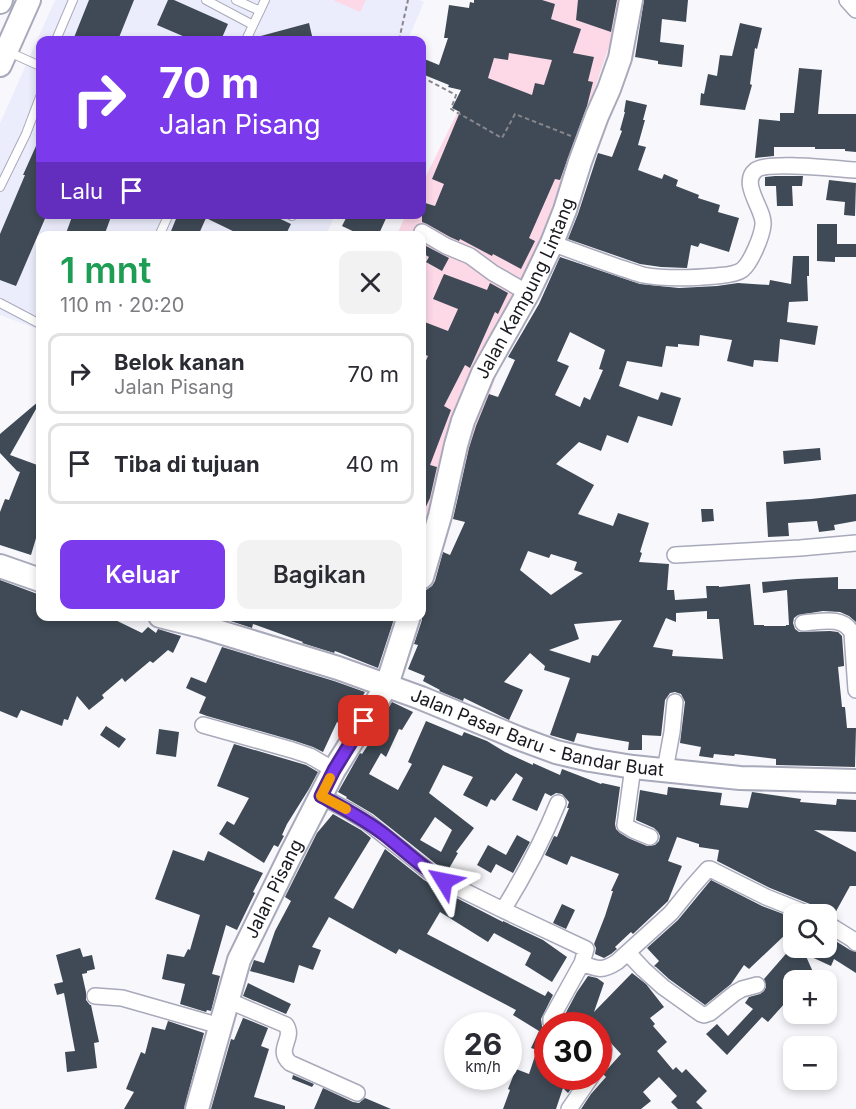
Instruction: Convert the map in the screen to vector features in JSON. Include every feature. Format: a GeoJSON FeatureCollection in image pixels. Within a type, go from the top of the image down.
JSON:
{"type":"FeatureCollection","features":[{"type":"Feature","properties":{"kind":"street"},"geometry":{"type":"LineString","coordinates":[[2,55],[29,0]]}},
{"type":"Feature","properties":{"kind":"street","name":"Jalan Kampung Lintang"},"geometry":{"type":"LineString","coordinates":[[426,563],[464,421],[483,373],[528,293],[552,243],[620,58],[631,0]]}},
{"type":"Feature","properties":{"kind":"street"},"geometry":{"type":"LineString","coordinates":[[846,0],[856,10]]}},
{"type":"Feature","properties":{"kind":"street"},"geometry":{"type":"LineString","coordinates":[[552,243],[643,275],[688,277],[736,273],[742,270],[751,259],[763,228],[764,222],[750,181],[758,168],[773,166],[856,170]]}},
{"type":"Feature","properties":{"kind":"street"},"geometry":{"type":"LineString","coordinates":[[426,234],[470,256],[528,293]]}},
{"type":"Feature","properties":{"kind":"street"},"geometry":{"type":"LineString","coordinates":[[675,555],[800,549],[856,543]]}},
{"type":"Feature","properties":{"kind":"street"},"geometry":{"type":"LineString","coordinates":[[0,566],[36,579]]}},
{"type":"Feature","properties":{"kind":"street","name":"Jalan Pasar Baru - Bandar Buat"},"geometry":{"type":"LineString","coordinates":[[180,621],[387,685],[556,752],[633,767],[740,778],[856,781]]}},
{"type":"Feature","properties":{"kind":"street"},"geometry":{"type":"LineString","coordinates":[[387,685],[407,621]]}},
{"type":"Feature","properties":{"kind":"street"},"geometry":{"type":"LineString","coordinates":[[803,623],[838,621],[848,626],[852,633],[856,690]]}},
{"type":"Feature","properties":{"kind":"street","name":"Jalan Pisang"},"geometry":{"type":"LineString","coordinates":[[196,1109],[239,960],[334,770],[387,685]]}},
{"type":"Feature","properties":{"kind":"street"},"geometry":{"type":"LineString","coordinates":[[665,770],[675,702]]}},
{"type":"Feature","properties":{"kind":"street"},"geometry":{"type":"LineString","coordinates":[[203,725],[310,756],[334,770]]}},
{"type":"Feature","properties":{"kind":"street"},"geometry":{"type":"LineString","coordinates":[[633,767],[625,825],[650,837]]}},
{"type":"Feature","properties":{"kind":"street"},"geometry":{"type":"LineString","coordinates":[[321,796],[367,822],[444,881],[586,949],[582,963],[555,1012]]}},
{"type":"Feature","properties":{"kind":"street"},"geometry":{"type":"LineString","coordinates":[[503,910],[533,859],[558,803]]}},
{"type":"Feature","properties":{"kind":"street"},"geometry":{"type":"LineString","coordinates":[[582,963],[605,969],[617,962],[670,913],[708,869],[784,904]]}},
{"type":"Feature","properties":{"kind":"street"},"geometry":{"type":"LineString","coordinates":[[837,929],[856,943]]}},
{"type":"Feature","properties":{"kind":"street"},"geometry":{"type":"LineString","coordinates":[[628,953],[663,987],[705,1015],[742,989],[757,985]]}},
{"type":"Feature","properties":{"kind":"street"},"geometry":{"type":"LineString","coordinates":[[95,996],[122,998],[220,1026]]}},
{"type":"Feature","properties":{"kind":"street"},"geometry":{"type":"LineString","coordinates":[[227,1000],[286,1025],[289,1034],[283,1050],[284,1057],[290,1063],[357,1093]]}},
{"type":"Feature","properties":{"kind":"street"},"geometry":{"type":"LineString","coordinates":[[569,1109],[582,1090]]}},
{"type":"Feature","properties":{"kind":"lane"},"geometry":{"type":"LineString","coordinates":[[58,36],[73,0]]}},
{"type":"Feature","properties":{"kind":"lane"},"geometry":{"type":"LineString","coordinates":[[206,0],[253,25]]}},
{"type":"Feature","properties":{"kind":"lane"},"geometry":{"type":"LineString","coordinates":[[236,0],[260,11]]}},
{"type":"Feature","properties":{"kind":"lane"},"geometry":{"type":"LineString","coordinates":[[248,36],[265,0]]}},
{"type":"Feature","properties":{"kind":"lane"},"geometry":{"type":"LineString","coordinates":[[2,55],[36,65]]}},
{"type":"Feature","properties":{"kind":"lane"},"geometry":{"type":"LineString","coordinates":[[0,187],[26,134],[36,108]]}},
{"type":"Feature","properties":{"kind":"lane"},"geometry":{"type":"LineString","coordinates":[[0,303],[36,322]]}},
{"type":"Feature","properties":{"kind":"path"},"geometry":{"type":"LineString","coordinates":[[400,36],[408,0]]}},
{"type":"Feature","properties":{"kind":"path"},"geometry":{"type":"LineString","coordinates":[[426,79],[456,95],[451,109],[502,138],[515,114],[588,143]]}},
{"type":"Feature","properties":{"kind":"shaded area"},"geometry":{"type":"Polygon","coordinates":[[[55,0],[420,0],[424,2],[410,36],[39,36],[55,0]]]}},
{"type":"Feature","properties":{"kind":"shaded area"},"geometry":{"type":"Polygon","coordinates":[[[333,0],[366,0],[360,12],[333,0]]]}},
{"type":"Feature","properties":{"kind":"shaded area"},"geometry":{"type":"Polygon","coordinates":[[[506,0],[625,0],[426,580],[426,231],[398,231],[404,219],[426,219],[426,176],[465,97],[506,0]]]}},
{"type":"Feature","properties":{"kind":"shaded area"},"geometry":{"type":"Polygon","coordinates":[[[36,42],[36,219],[333,219],[328,231],[36,231],[36,328],[0,315],[0,123],[36,42]]]}},
{"type":"Feature","properties":{"kind":"building"},"geometry":{"type":"Polygon","coordinates":[[[89,0],[134,0],[120,36],[75,36],[89,0]]]}},
{"type":"Feature","properties":{"kind":"building"},"geometry":{"type":"Polygon","coordinates":[[[168,0],[174,0],[228,24],[223,36],[183,36],[157,25],[168,0]]]}},
{"type":"Feature","properties":{"kind":"building"},"geometry":{"type":"Polygon","coordinates":[[[474,0],[542,0],[555,4],[551,19],[581,29],[573,53],[594,57],[588,81],[593,82],[587,106],[560,180],[555,179],[529,238],[535,241],[521,269],[422,222],[422,219],[426,219],[426,203],[435,206],[444,184],[432,179],[460,112],[452,108],[461,90],[448,87],[449,85],[426,76],[426,60],[439,65],[448,38],[444,38],[449,5],[469,8],[470,2],[474,3],[474,0]],[[509,53],[508,60],[494,58],[488,78],[532,95],[535,83],[544,85],[552,60],[509,53]]]}},
{"type":"Feature","properties":{"kind":"building"},"geometry":{"type":"Polygon","coordinates":[[[578,0],[617,0],[611,32],[576,20],[578,0]]]}},
{"type":"Feature","properties":{"kind":"building"},"geometry":{"type":"Polygon","coordinates":[[[644,0],[688,0],[686,22],[662,19],[660,42],[684,45],[682,67],[658,64],[658,61],[635,57],[644,0]]]}},
{"type":"Feature","properties":{"kind":"building"},"geometry":{"type":"Polygon","coordinates":[[[309,23],[312,36],[261,36],[309,23]]]}},
{"type":"Feature","properties":{"kind":"building"},"geometry":{"type":"Polygon","coordinates":[[[740,23],[762,28],[757,49],[755,48],[750,84],[752,85],[745,110],[700,105],[701,93],[704,94],[708,74],[717,76],[720,55],[732,56],[740,23]]]}},
{"type":"Feature","properties":{"kind":"building"},"geometry":{"type":"Polygon","coordinates":[[[799,68],[822,70],[818,114],[856,114],[856,152],[845,151],[845,149],[815,149],[815,147],[774,147],[774,156],[755,158],[759,119],[780,121],[780,113],[794,113],[799,68]]]}},
{"type":"Feature","properties":{"kind":"building"},"geometry":{"type":"Polygon","coordinates":[[[626,100],[647,105],[638,145],[646,147],[638,170],[662,179],[664,174],[678,180],[676,186],[699,195],[698,198],[720,205],[718,212],[739,218],[729,252],[700,243],[698,247],[691,245],[687,268],[661,267],[640,264],[568,239],[598,153],[612,157],[622,131],[620,130],[626,100]]]}},
{"type":"Feature","properties":{"kind":"building"},"geometry":{"type":"Polygon","coordinates":[[[36,146],[36,219],[45,219],[40,231],[36,231],[36,240],[16,286],[0,280],[0,234],[25,175],[23,175],[36,146]]]}},
{"type":"Feature","properties":{"kind":"building"},"geometry":{"type":"Polygon","coordinates":[[[803,176],[802,186],[792,186],[793,206],[777,206],[776,186],[765,186],[765,177],[803,176]]]}},
{"type":"Feature","properties":{"kind":"building"},"geometry":{"type":"Polygon","coordinates":[[[829,180],[856,183],[855,216],[844,215],[845,202],[826,200],[829,180]]]}},
{"type":"Feature","properties":{"kind":"building"},"geometry":{"type":"Polygon","coordinates":[[[71,219],[110,219],[106,231],[67,231],[71,219]]]}},
{"type":"Feature","properties":{"kind":"building"},"geometry":{"type":"Polygon","coordinates":[[[176,219],[206,219],[200,231],[171,231],[176,219]]]}},
{"type":"Feature","properties":{"kind":"building"},"geometry":{"type":"Polygon","coordinates":[[[208,219],[280,219],[291,224],[288,231],[233,231],[208,219]]]}},
{"type":"Feature","properties":{"kind":"building"},"geometry":{"type":"Polygon","coordinates":[[[346,219],[386,219],[380,231],[352,231],[342,226],[346,219]]]}},
{"type":"Feature","properties":{"kind":"building"},"geometry":{"type":"Polygon","coordinates":[[[817,224],[837,224],[837,244],[856,244],[856,257],[835,257],[835,262],[817,261],[817,224]]]}},
{"type":"Feature","properties":{"kind":"building"},"geometry":{"type":"Polygon","coordinates":[[[426,246],[449,258],[442,271],[426,262],[429,257],[426,255],[426,246]]]}},
{"type":"Feature","properties":{"kind":"building"},"geometry":{"type":"Polygon","coordinates":[[[793,256],[809,256],[808,301],[789,302],[787,322],[818,326],[815,345],[780,339],[778,362],[754,360],[753,367],[727,361],[732,340],[700,335],[699,346],[678,344],[678,347],[666,346],[662,367],[627,361],[619,386],[658,400],[661,392],[681,398],[672,426],[638,416],[628,443],[607,435],[601,451],[579,442],[556,464],[594,485],[578,514],[613,526],[618,513],[649,523],[639,562],[669,564],[667,590],[674,590],[675,600],[707,598],[706,586],[750,584],[754,625],[786,626],[789,625],[787,590],[763,593],[762,582],[838,577],[838,589],[856,589],[856,622],[840,612],[823,611],[798,615],[794,618],[793,623],[799,632],[830,631],[838,632],[842,636],[844,666],[838,667],[842,707],[845,707],[847,728],[856,728],[855,767],[776,765],[776,759],[735,754],[734,756],[714,754],[713,758],[699,756],[701,747],[680,743],[685,702],[681,694],[675,692],[670,693],[665,700],[661,736],[642,735],[642,750],[628,750],[629,742],[577,733],[574,742],[550,735],[570,678],[544,670],[545,666],[530,653],[504,682],[523,690],[509,720],[464,698],[463,701],[439,691],[423,681],[425,676],[408,669],[418,645],[414,644],[422,621],[426,621],[426,590],[435,581],[443,552],[450,555],[465,522],[453,519],[476,426],[489,394],[498,397],[515,360],[508,357],[539,304],[560,257],[640,284],[679,288],[738,283],[769,285],[770,280],[791,284],[793,256]],[[570,332],[557,361],[569,366],[555,395],[580,407],[584,397],[590,400],[603,370],[599,369],[605,350],[570,332]],[[528,551],[520,570],[551,595],[583,573],[574,570],[577,562],[551,554],[549,558],[528,551]],[[707,611],[676,613],[676,622],[666,618],[653,647],[673,650],[672,656],[723,659],[719,619],[707,619],[707,611]],[[622,620],[574,624],[579,639],[549,650],[590,663],[592,655],[598,656],[622,620]]]}},
{"type":"Feature","properties":{"kind":"building"},"geometry":{"type":"Polygon","coordinates":[[[444,274],[487,290],[490,283],[508,293],[498,314],[495,312],[470,368],[465,365],[444,406],[451,410],[430,465],[437,467],[426,506],[426,360],[428,356],[426,355],[426,323],[448,331],[458,309],[433,299],[444,274]]]}},
{"type":"Feature","properties":{"kind":"building"},"geometry":{"type":"Polygon","coordinates":[[[36,404],[36,409],[10,455],[36,465],[36,538],[31,555],[0,545],[0,512],[5,499],[9,500],[20,472],[0,453],[0,434],[36,404]]]}},
{"type":"Feature","properties":{"kind":"building"},"geometry":{"type":"Polygon","coordinates":[[[820,448],[821,460],[784,464],[783,451],[820,448]]]}},
{"type":"Feature","properties":{"kind":"building"},"geometry":{"type":"Polygon","coordinates":[[[856,494],[856,521],[834,525],[835,530],[819,532],[817,521],[788,523],[789,536],[768,537],[766,502],[856,494]]]}},
{"type":"Feature","properties":{"kind":"building"},"geometry":{"type":"Polygon","coordinates":[[[701,509],[713,509],[714,521],[702,522],[701,509]]]}},
{"type":"Feature","properties":{"kind":"building"},"geometry":{"type":"Polygon","coordinates":[[[0,580],[36,594],[36,621],[117,621],[142,633],[148,627],[156,633],[158,629],[181,636],[173,653],[168,650],[153,663],[150,661],[125,682],[122,678],[102,695],[104,698],[89,710],[77,696],[68,720],[64,719],[62,726],[21,710],[17,718],[0,711],[0,580]]]}},
{"type":"Feature","properties":{"kind":"building"},"geometry":{"type":"Polygon","coordinates":[[[230,621],[393,621],[378,668],[253,624],[252,628],[230,621]]]}},
{"type":"Feature","properties":{"kind":"building"},"geometry":{"type":"Polygon","coordinates":[[[222,647],[365,692],[345,727],[337,722],[323,752],[295,741],[207,716],[199,713],[206,697],[186,688],[191,677],[206,683],[222,647]]]}},
{"type":"Feature","properties":{"kind":"building"},"geometry":{"type":"Polygon","coordinates":[[[392,702],[413,712],[402,730],[399,729],[386,757],[381,753],[369,774],[398,790],[412,764],[408,762],[426,721],[462,736],[464,732],[487,741],[505,752],[560,775],[562,769],[601,784],[620,787],[616,829],[628,838],[647,846],[655,845],[660,836],[654,828],[636,820],[640,790],[667,795],[668,787],[722,793],[720,805],[748,808],[752,792],[801,799],[800,802],[836,805],[837,799],[856,800],[856,832],[814,830],[856,852],[856,886],[850,886],[837,910],[837,904],[810,904],[770,888],[717,861],[719,850],[699,847],[699,844],[677,837],[668,861],[682,866],[668,901],[633,934],[631,932],[615,947],[617,949],[604,958],[595,954],[594,944],[613,891],[611,891],[619,874],[571,856],[567,865],[545,855],[554,836],[557,837],[569,808],[567,808],[569,802],[562,794],[556,793],[551,796],[545,793],[537,811],[512,800],[523,778],[516,773],[495,801],[491,799],[487,807],[463,795],[473,777],[443,765],[429,793],[474,828],[456,852],[458,853],[447,872],[373,814],[338,792],[360,753],[362,754],[392,702]],[[435,817],[420,840],[441,852],[452,830],[435,817]]]}},
{"type":"Feature","properties":{"kind":"building"},"geometry":{"type":"Polygon","coordinates":[[[106,726],[126,739],[119,748],[100,735],[106,726]]]}},
{"type":"Feature","properties":{"kind":"building"},"geometry":{"type":"Polygon","coordinates":[[[159,729],[179,732],[176,757],[156,754],[159,729]]]}},
{"type":"Feature","properties":{"kind":"building"},"geometry":{"type":"Polygon","coordinates":[[[234,744],[306,765],[318,772],[287,824],[278,847],[274,845],[264,863],[219,834],[227,821],[234,825],[249,798],[217,786],[234,744]]]}},
{"type":"Feature","properties":{"kind":"building"},"geometry":{"type":"Polygon","coordinates":[[[333,814],[371,838],[334,898],[353,909],[385,849],[439,889],[543,940],[567,957],[552,982],[525,965],[531,953],[494,933],[488,942],[440,912],[427,934],[545,996],[548,991],[553,995],[544,1012],[534,1012],[534,1028],[522,1021],[522,1012],[515,1012],[516,1010],[399,949],[396,954],[329,917],[312,947],[321,950],[313,970],[299,965],[294,983],[250,971],[254,960],[264,963],[275,931],[291,901],[285,897],[317,833],[333,814]]]}},
{"type":"Feature","properties":{"kind":"building"},"geometry":{"type":"Polygon","coordinates":[[[517,835],[530,842],[513,873],[496,864],[491,873],[477,865],[488,845],[506,855],[517,835]]]}},
{"type":"Feature","properties":{"kind":"building"},"geometry":{"type":"Polygon","coordinates":[[[173,850],[204,861],[208,851],[263,873],[237,930],[226,925],[212,974],[220,976],[211,1011],[206,1012],[180,1004],[185,984],[162,979],[167,954],[184,957],[188,949],[190,950],[200,915],[155,899],[173,850]]]}},
{"type":"Feature","properties":{"kind":"building"},"geometry":{"type":"Polygon","coordinates":[[[711,880],[762,906],[783,914],[783,937],[749,969],[744,965],[731,984],[705,1005],[654,966],[659,961],[647,948],[678,920],[711,880]]]}},
{"type":"Feature","properties":{"kind":"building"},"geometry":{"type":"Polygon","coordinates":[[[562,904],[575,910],[566,929],[553,923],[562,904]]]}},
{"type":"Feature","properties":{"kind":"building"},"geometry":{"type":"Polygon","coordinates":[[[837,942],[856,952],[856,973],[834,959],[831,966],[814,958],[837,958],[837,942]]]}},
{"type":"Feature","properties":{"kind":"building"},"geometry":{"type":"Polygon","coordinates":[[[80,948],[83,957],[92,955],[95,969],[82,974],[86,1000],[91,1005],[99,1042],[94,1043],[97,1068],[67,1072],[65,1052],[75,1051],[64,993],[57,995],[54,984],[63,982],[56,955],[80,948]]]}},
{"type":"Feature","properties":{"kind":"building"},"geometry":{"type":"Polygon","coordinates":[[[783,957],[807,958],[812,970],[783,970],[783,1005],[768,1022],[762,1017],[727,1055],[706,1034],[717,1024],[728,1036],[753,1009],[745,1003],[749,997],[764,991],[766,987],[764,979],[783,957]]]}},
{"type":"Feature","properties":{"kind":"building"},"geometry":{"type":"Polygon","coordinates":[[[632,973],[646,984],[664,1007],[650,1018],[655,1024],[653,1026],[667,1042],[657,1051],[673,1070],[676,1067],[682,1073],[686,1069],[707,1091],[696,1102],[703,1109],[678,1109],[671,1102],[677,1096],[659,1077],[643,1092],[651,1101],[641,1109],[581,1109],[595,1090],[612,1090],[612,1064],[621,1054],[612,1044],[612,1012],[594,1012],[632,973]]]}},
{"type":"Feature","properties":{"kind":"building"},"geometry":{"type":"Polygon","coordinates":[[[588,976],[604,983],[594,1012],[566,1012],[588,976]]]}},
{"type":"Feature","properties":{"kind":"building"},"geometry":{"type":"Polygon","coordinates":[[[248,983],[291,1004],[286,1014],[243,996],[248,983]]]}},
{"type":"Feature","properties":{"kind":"building"},"geometry":{"type":"Polygon","coordinates":[[[241,1017],[268,1028],[261,1046],[269,1049],[254,1097],[285,1106],[285,1109],[211,1109],[231,1039],[234,1040],[243,1018],[241,1017]]]}},
{"type":"Feature","properties":{"kind":"building"},"geometry":{"type":"Polygon","coordinates":[[[168,1021],[204,1033],[184,1109],[124,1109],[134,1092],[126,1089],[141,1052],[145,1054],[152,1027],[165,1030],[168,1021]]]}},
{"type":"Feature","properties":{"kind":"building"},"geometry":{"type":"Polygon","coordinates":[[[534,1059],[534,1090],[562,1090],[556,1109],[503,1109],[510,1090],[522,1090],[522,1071],[529,1074],[534,1059]]]}},
{"type":"Feature","properties":{"kind":"building"},"geometry":{"type":"Polygon","coordinates":[[[293,1075],[314,1084],[312,1087],[292,1079],[293,1075]]]}},
{"type":"Feature","properties":{"kind":"building"},"geometry":{"type":"Polygon","coordinates":[[[323,1088],[353,1102],[359,1103],[365,1098],[391,1109],[314,1109],[323,1088]]]}},
{"type":"Feature","properties":{"kind":"slow traffic"},"geometry":{"type":"LineString","coordinates":[[330,778],[321,796],[346,809]]}},
{"type":"Feature","properties":{"kind":"route"},"geometry":{"type":"LineString","coordinates":[[364,721],[321,796],[367,822],[444,881]]}}]}
